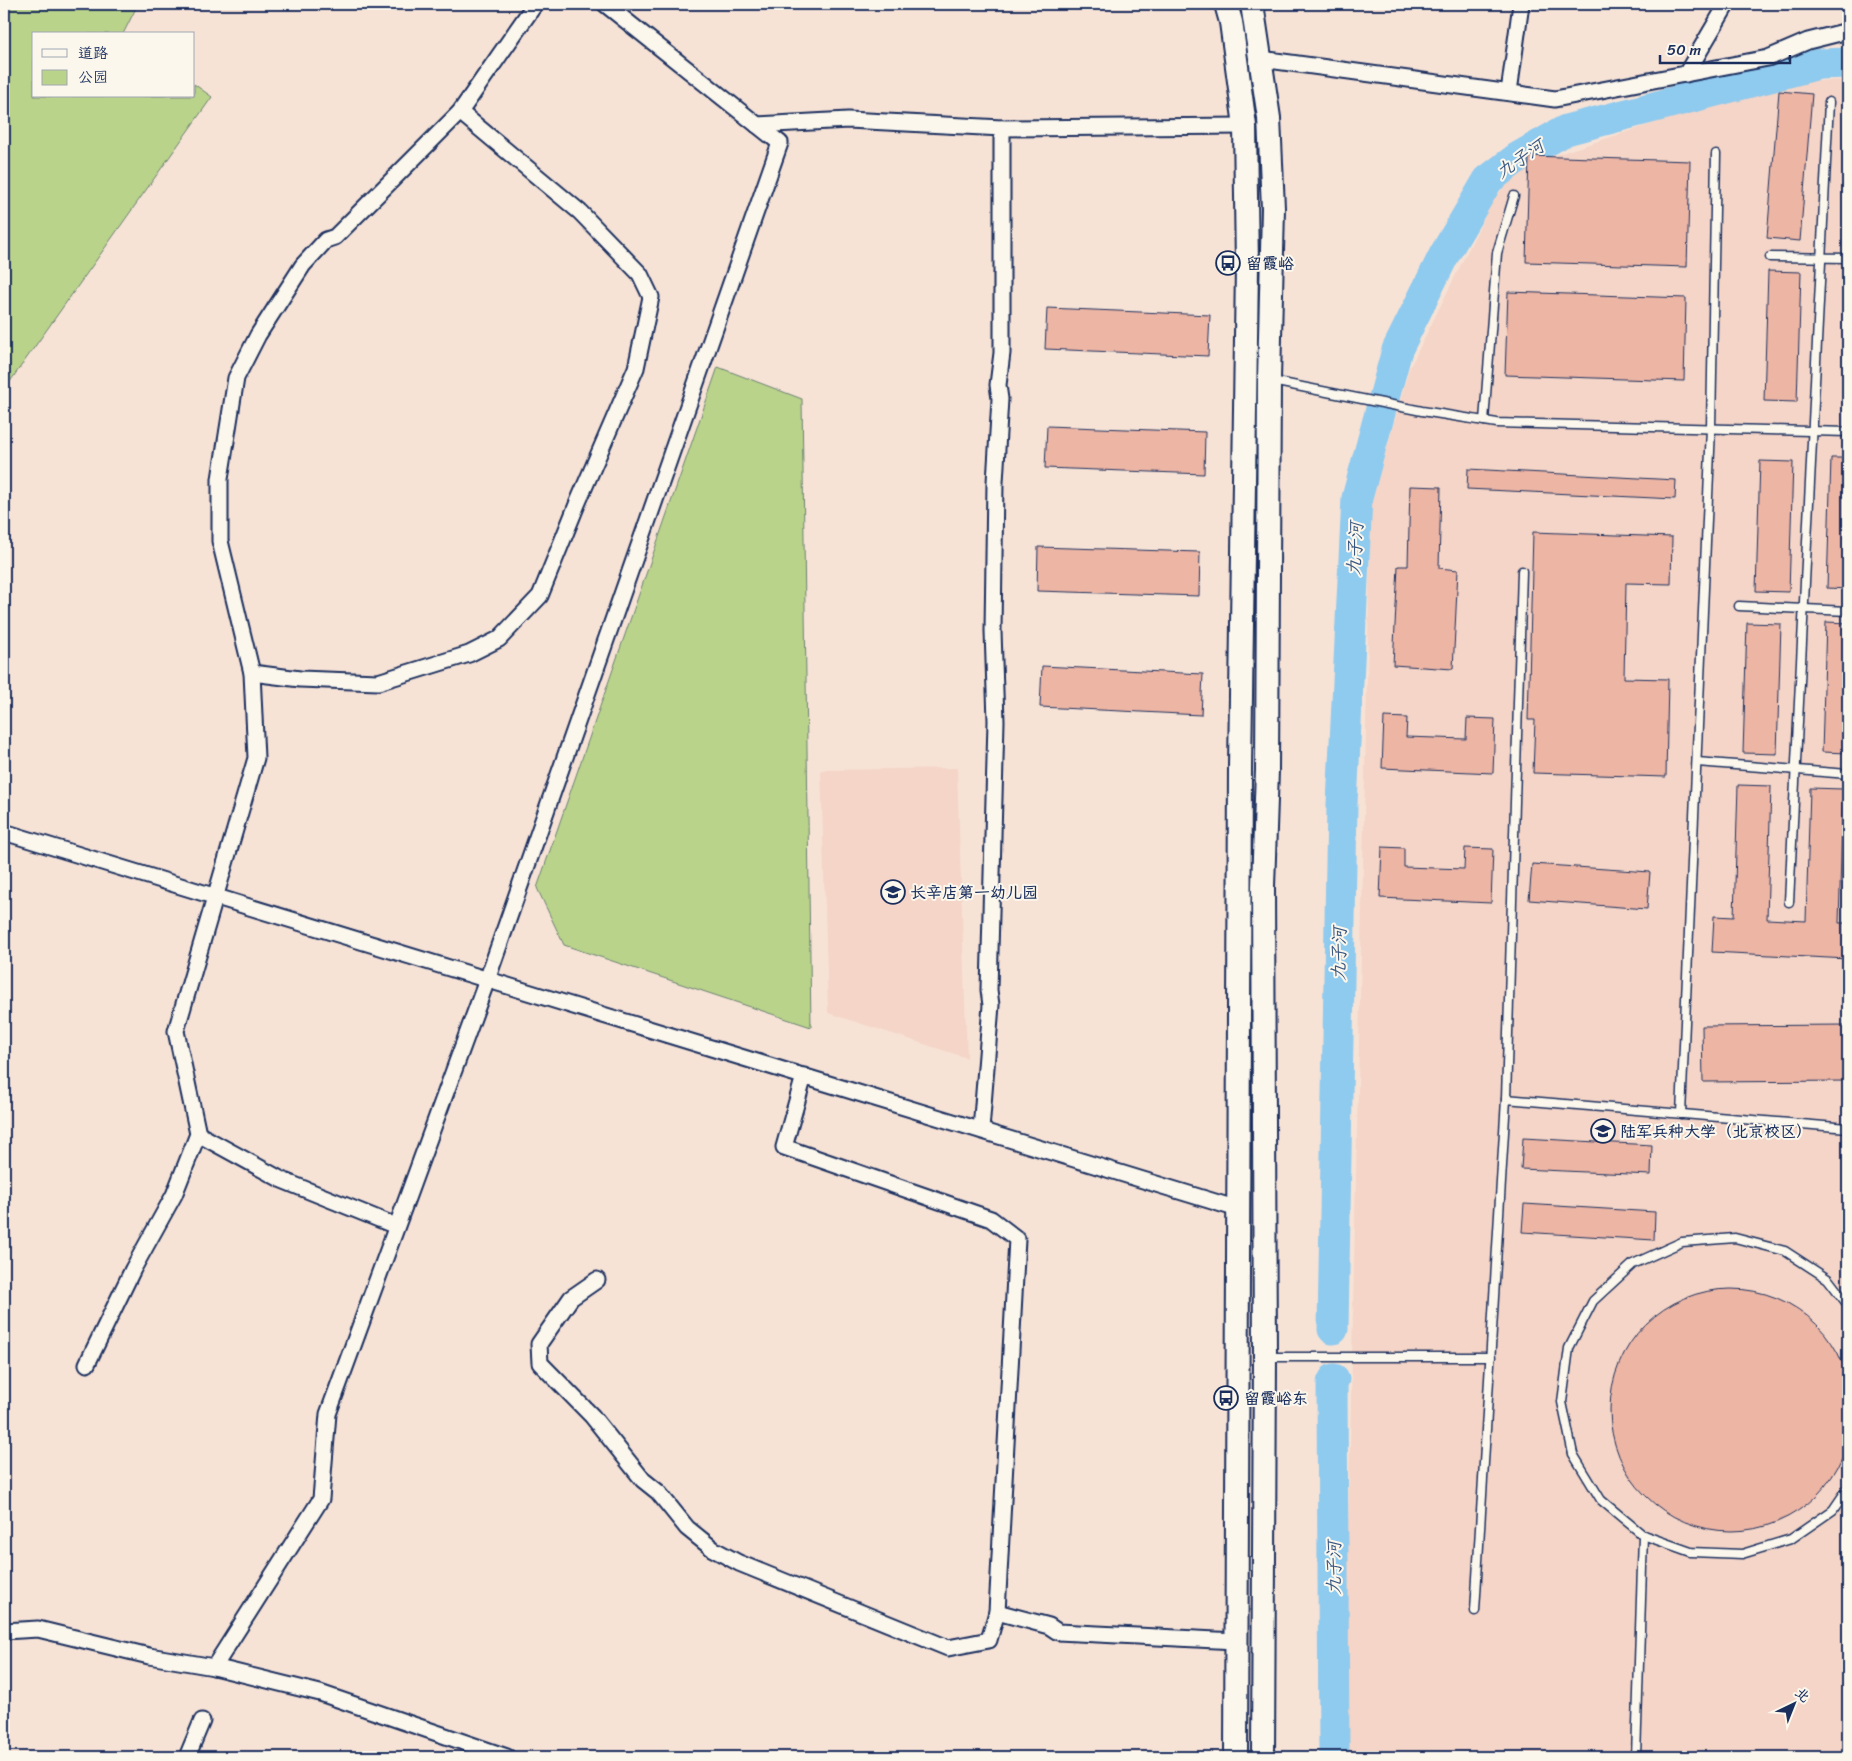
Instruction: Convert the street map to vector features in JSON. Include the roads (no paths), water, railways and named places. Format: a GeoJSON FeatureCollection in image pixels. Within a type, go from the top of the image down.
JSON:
{"type":"FeatureCollection","features":[{"type":"Feature","properties":{"kind":"main road"},"geometry":{"type":"LineString","coordinates":[[1226,4],[1231,22],[1245,126],[1246,266],[1240,768],[1236,1757]]}},
{"type":"Feature","properties":{"kind":"main road"},"geometry":{"type":"LineString","coordinates":[[1252,4],[1269,118],[1273,208],[1269,380],[1268,770],[1263,886],[1265,1357],[1263,1757]]}},
{"type":"Feature","properties":{"kind":"street"},"geometry":{"type":"LineString","coordinates":[[87,1364],[133,1269],[174,1195],[198,1134],[176,1032],[256,758],[252,673],[220,541],[220,479],[236,378],[258,335],[304,265],[326,240],[335,238],[460,112],[534,4]]}},
{"type":"Feature","properties":{"kind":"street"},"geometry":{"type":"LineString","coordinates":[[214,1667],[321,1499],[328,1414],[487,980],[780,143],[605,4]]}},
{"type":"Feature","properties":{"kind":"street"},"geometry":{"type":"LineString","coordinates":[[1510,92],[1521,4]]}},
{"type":"Feature","properties":{"kind":"street"},"geometry":{"type":"LineString","coordinates":[[1686,74],[1727,4]]}},
{"type":"Feature","properties":{"kind":"street"},"geometry":{"type":"LineString","coordinates":[[1261,59],[1555,99],[1768,58],[1808,41],[1848,31]]}},
{"type":"Feature","properties":{"kind":"street"},"geometry":{"type":"LineString","coordinates":[[252,673],[300,679],[378,682],[469,654],[499,639],[540,596],[636,368],[651,297],[640,274],[580,212],[460,112]]}},
{"type":"Feature","properties":{"kind":"street"},"geometry":{"type":"LineString","coordinates":[[758,125],[848,120],[1002,128],[1245,126]]}},
{"type":"Feature","properties":{"kind":"street"},"geometry":{"type":"LineString","coordinates":[[981,1130],[991,1005],[989,990],[996,721],[993,630],[994,512],[1000,399],[998,385],[1002,353],[1002,128]]}},
{"type":"Feature","properties":{"kind":"street"},"geometry":{"type":"LineString","coordinates":[[4,832],[1238,1209]]}},
{"type":"Feature","properties":{"kind":"street"},"geometry":{"type":"LineString","coordinates":[[597,1280],[571,1298],[539,1344],[540,1363],[592,1416],[643,1480],[658,1492],[687,1528],[713,1549],[739,1563],[948,1648],[989,1640],[997,1612],[1017,1240],[991,1219],[784,1147],[804,1076]]}},
{"type":"Feature","properties":{"kind":"street"},"geometry":{"type":"LineString","coordinates":[[198,1134],[282,1180],[396,1226]]}},
{"type":"Feature","properties":{"kind":"street"},"geometry":{"type":"LineString","coordinates":[[997,1612],[1049,1626],[1058,1632],[1236,1641]]}},
{"type":"Feature","properties":{"kind":"street"},"geometry":{"type":"LineString","coordinates":[[4,1631],[38,1629],[148,1656],[214,1667],[320,1692],[508,1757]]}},
{"type":"Feature","properties":{"kind":"street"},"geometry":{"type":"LineString","coordinates":[[187,1757],[202,1721]]}},
{"type":"Feature","properties":{"kind":"lane"},"geometry":{"type":"LineString","coordinates":[[1789,902],[1829,102]]}},
{"type":"Feature","properties":{"kind":"lane"},"geometry":{"type":"LineString","coordinates":[[1681,1114],[1711,428],[1716,154]]}},
{"type":"Feature","properties":{"kind":"lane"},"geometry":{"type":"LineString","coordinates":[[1484,421],[1497,253],[1514,196]]}},
{"type":"Feature","properties":{"kind":"lane"},"geometry":{"type":"LineString","coordinates":[[1770,257],[1848,258]]}},
{"type":"Feature","properties":{"kind":"lane"},"geometry":{"type":"LineString","coordinates":[[1269,380],[1336,395],[1497,423],[1848,432]]}},
{"type":"Feature","properties":{"kind":"lane"},"geometry":{"type":"LineString","coordinates":[[1475,1611],[1506,1099],[1522,571]]}},
{"type":"Feature","properties":{"kind":"lane"},"geometry":{"type":"LineString","coordinates":[[1739,606],[1848,611]]}},
{"type":"Feature","properties":{"kind":"lane"},"geometry":{"type":"LineString","coordinates":[[1696,762],[1848,774]]}},
{"type":"Feature","properties":{"kind":"lane"},"geometry":{"type":"LineString","coordinates":[[1506,1099],[1848,1128]]}},
{"type":"Feature","properties":{"kind":"lane"},"geometry":{"type":"LineString","coordinates":[[1848,1305],[1828,1279],[1785,1251],[1735,1238],[1682,1242],[1632,1264],[1593,1300],[1569,1348],[1562,1402],[1573,1454],[1601,1500],[1643,1535],[1691,1552],[1742,1554],[1791,1539],[1833,1510],[1848,1488]]}},
{"type":"Feature","properties":{"kind":"lane"},"geometry":{"type":"LineString","coordinates":[[1265,1357],[1491,1357]]}},
{"type":"Feature","properties":{"kind":"lane"},"geometry":{"type":"LineString","coordinates":[[1636,1757],[1643,1535]]}},
{"type":"Feature","properties":{"kind":"waterway","name":"九子河"},"geometry":{"type":"LineString","coordinates":[[1333,1329],[1342,804],[1357,498],[1397,350],[1444,255],[1488,180],[1517,158],[1566,130],[1819,64],[1848,63]]}},
{"type":"Feature","properties":{"kind":"waterway","name":"九子河"},"geometry":{"type":"LineString","coordinates":[[1334,1379],[1332,1383],[1334,1757]]}},
{"type":"Feature","properties":{"kind":"place","name":"留霞峪"},"geometry":{"type":"Point","coordinates":[1228,263]}},
{"type":"Feature","properties":{"kind":"place","name":"长辛店第一幼儿园"},"geometry":{"type":"Point","coordinates":[893,892]}},
{"type":"Feature","properties":{"kind":"place","name":"陆军兵种大学（北京校区）"},"geometry":{"type":"Point","coordinates":[1603,1131]}},
{"type":"Feature","properties":{"kind":"place","name":"留霞峪东"},"geometry":{"type":"Point","coordinates":[1226,1398]}}]}
